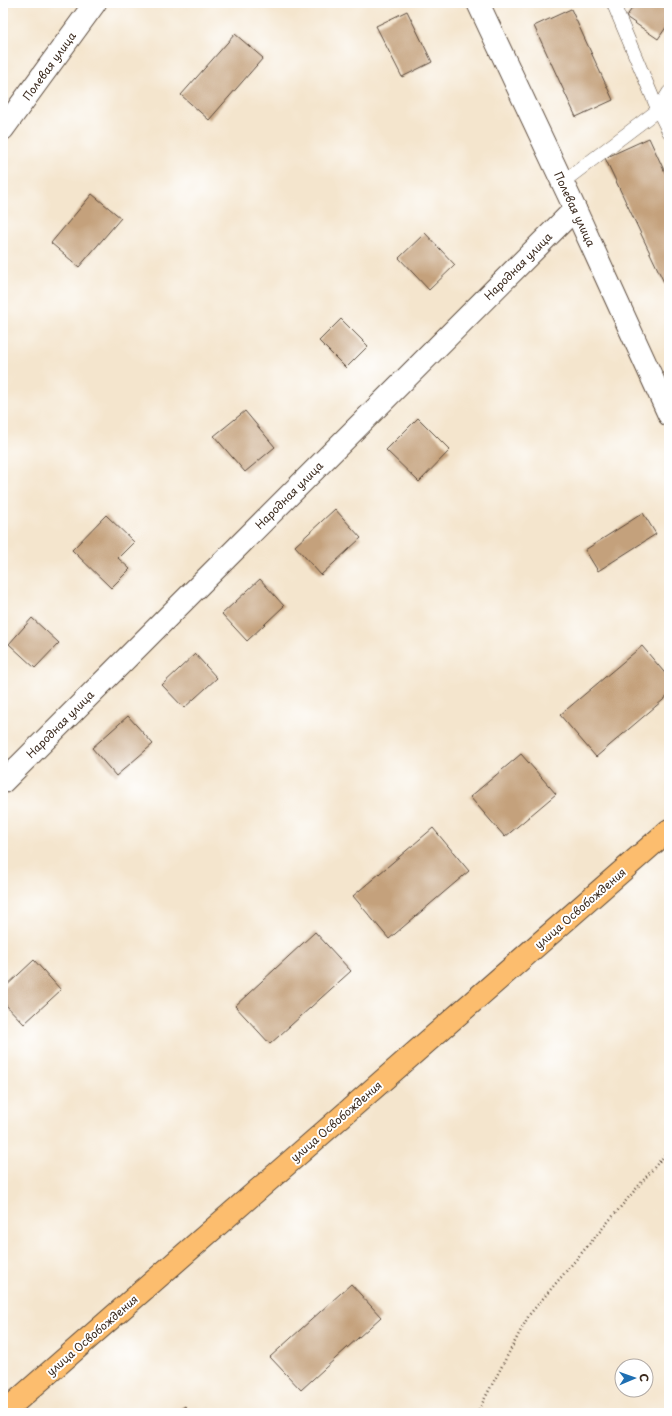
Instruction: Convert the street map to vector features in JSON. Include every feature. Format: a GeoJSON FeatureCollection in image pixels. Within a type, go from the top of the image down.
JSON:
{"type":"FeatureCollection","features":[{"type":"Feature","properties":{"kind":"main road","name":"улица Освобождения"},"geometry":{"type":"LineString","coordinates":[[3,1413],[669,830]]}},
{"type":"Feature","properties":{"kind":"street","name":"Полевая улица"},"geometry":{"type":"LineString","coordinates":[[3,129],[95,3]]}},
{"type":"Feature","properties":{"kind":"street","name":"Полевая улица"},"geometry":{"type":"LineString","coordinates":[[478,3],[667,405]]}},
{"type":"Feature","properties":{"kind":"street","name":"Народная улица"},"geometry":{"type":"LineString","coordinates":[[3,782],[575,209]]}},
{"type":"Feature","properties":{"kind":"lane"},"geometry":{"type":"LineString","coordinates":[[613,3],[658,110],[669,132]]}},
{"type":"Feature","properties":{"kind":"lane"},"geometry":{"type":"LineString","coordinates":[[563,182],[658,110],[669,92]]}},
{"type":"Feature","properties":{"kind":"path"},"geometry":{"type":"LineString","coordinates":[[477,1413],[529,1315],[669,1150]]}},
{"type":"Feature","properties":{"kind":"building"},"geometry":{"type":"Polygon","coordinates":[[[636,3],[669,3],[669,23],[658,39],[626,17],[636,3]]]}},
{"type":"Feature","properties":{"kind":"building"},"geometry":{"type":"Polygon","coordinates":[[[571,9],[613,100],[576,117],[534,26],[571,9]]]}},
{"type":"Feature","properties":{"kind":"building"},"geometry":{"type":"Polygon","coordinates":[[[407,11],[432,62],[402,77],[376,26],[407,11]]]}},
{"type":"Feature","properties":{"kind":"building"},"geometry":{"type":"Polygon","coordinates":[[[235,34],[263,58],[209,120],[181,95],[235,34]]]}},
{"type":"Feature","properties":{"kind":"building"},"geometry":{"type":"Polygon","coordinates":[[[649,138],[669,181],[669,293],[605,158],[649,138]]]}},
{"type":"Feature","properties":{"kind":"building"},"geometry":{"type":"Polygon","coordinates":[[[92,194],[121,218],[79,267],[51,243],[92,194]]]}},
{"type":"Feature","properties":{"kind":"building"},"geometry":{"type":"Polygon","coordinates":[[[425,233],[455,265],[429,290],[399,258],[425,233]]]}},
{"type":"Feature","properties":{"kind":"building"},"geometry":{"type":"Polygon","coordinates":[[[341,319],[368,346],[346,368],[319,341],[341,319]]]}},
{"type":"Feature","properties":{"kind":"building"},"geometry":{"type":"Polygon","coordinates":[[[245,411],[275,447],[245,472],[214,436],[245,411]]]}},
{"type":"Feature","properties":{"kind":"building"},"geometry":{"type":"Polygon","coordinates":[[[418,418],[450,450],[419,482],[386,450],[418,418]]]}},
{"type":"Feature","properties":{"kind":"building"},"geometry":{"type":"Polygon","coordinates":[[[335,509],[361,538],[321,575],[295,546],[335,509]]]}},
{"type":"Feature","properties":{"kind":"building"},"geometry":{"type":"Polygon","coordinates":[[[643,513],[656,534],[598,571],[585,550],[643,513]]]}},
{"type":"Feature","properties":{"kind":"building"},"geometry":{"type":"Polygon","coordinates":[[[106,515],[134,542],[118,558],[130,569],[111,588],[72,550],[106,515]]]}},
{"type":"Feature","properties":{"kind":"building"},"geometry":{"type":"Polygon","coordinates":[[[260,579],[284,606],[247,641],[222,614],[260,579]]]}},
{"type":"Feature","properties":{"kind":"building"},"geometry":{"type":"Polygon","coordinates":[[[32,618],[59,643],[35,668],[9,644],[32,618]]]}},
{"type":"Feature","properties":{"kind":"building"},"geometry":{"type":"Polygon","coordinates":[[[642,646],[669,678],[669,695],[596,757],[560,715],[642,646]]]}},
{"type":"Feature","properties":{"kind":"building"},"geometry":{"type":"Polygon","coordinates":[[[195,654],[217,678],[184,708],[162,685],[195,654]]]}},
{"type":"Feature","properties":{"kind":"building"},"geometry":{"type":"Polygon","coordinates":[[[128,716],[153,744],[116,776],[92,748],[128,716]]]}},
{"type":"Feature","properties":{"kind":"building"},"geometry":{"type":"Polygon","coordinates":[[[521,754],[556,794],[505,837],[470,797],[521,754]]]}},
{"type":"Feature","properties":{"kind":"building"},"geometry":{"type":"Polygon","coordinates":[[[433,828],[469,871],[389,939],[353,896],[433,828]]]}},
{"type":"Feature","properties":{"kind":"building"},"geometry":{"type":"Polygon","coordinates":[[[315,932],[351,971],[270,1044],[235,1006],[315,932]]]}},
{"type":"Feature","properties":{"kind":"building"},"geometry":{"type":"Polygon","coordinates":[[[34,960],[61,990],[24,1024],[3,1002],[3,989],[34,960]]]}},
{"type":"Feature","properties":{"kind":"building"},"geometry":{"type":"Polygon","coordinates":[[[351,1284],[381,1317],[301,1390],[270,1357],[351,1284]]]}},
{"type":"Feature","properties":{"kind":"building"},"geometry":{"type":"Polygon","coordinates":[[[185,1406],[190,1413],[175,1413],[185,1406]]]}}]}
